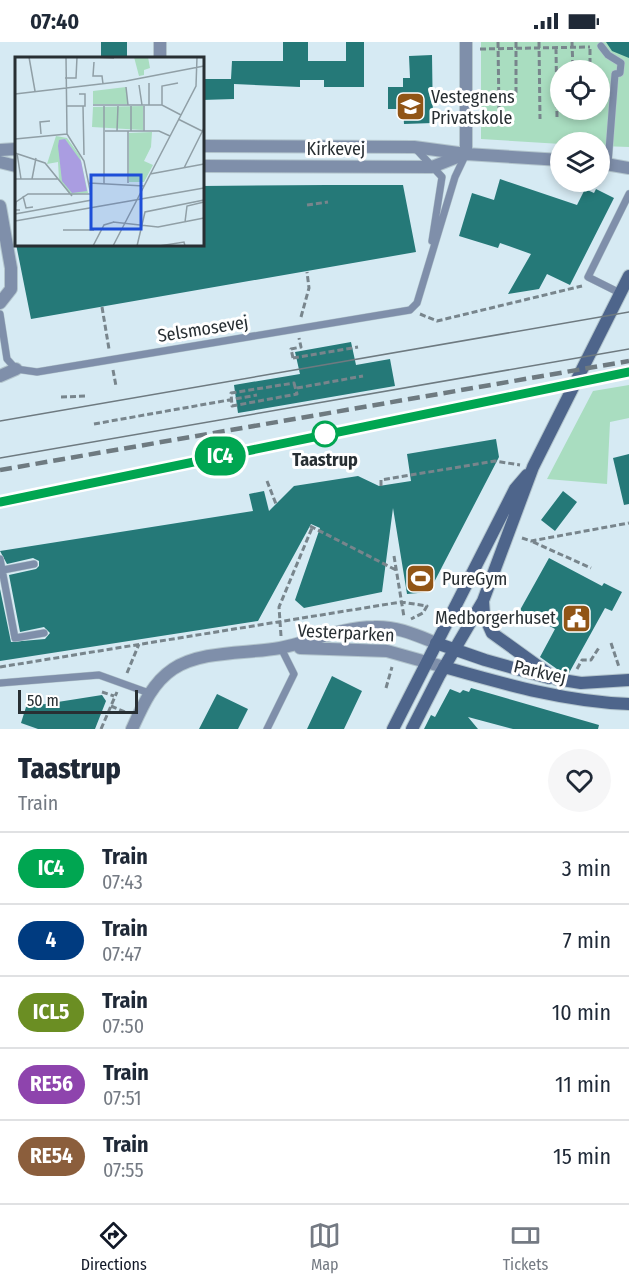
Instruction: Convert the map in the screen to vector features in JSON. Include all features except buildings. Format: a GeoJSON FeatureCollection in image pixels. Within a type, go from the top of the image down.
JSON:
{"type":"FeatureCollection","features":[{"type":"Feature","properties":{"kind":"street"},"geometry":{"type":"LineString","coordinates":[[466,45],[466,154]]}},
{"type":"Feature","properties":{"kind":"street","name":"Kirkevej"},"geometry":{"type":"LineString","coordinates":[[204,146],[414,147],[466,154],[550,159]]}},
{"type":"Feature","properties":{"kind":"street"},"geometry":{"type":"LineString","coordinates":[[0,150],[15,149]]}},
{"type":"Feature","properties":{"kind":"street","name":"Kirkevej"},"geometry":{"type":"LineString","coordinates":[[204,166],[432,167],[466,154]]}},
{"type":"Feature","properties":{"kind":"street"},"geometry":{"type":"LineString","coordinates":[[0,162],[15,166]]}},
{"type":"Feature","properties":{"kind":"street"},"geometry":{"type":"LineString","coordinates":[[610,164],[629,168]]}},
{"type":"Feature","properties":{"kind":"street"},"geometry":{"type":"LineString","coordinates":[[0,206],[11,289],[0,303]]}},
{"type":"Feature","properties":{"kind":"street"},"geometry":{"type":"LineString","coordinates":[[412,729],[444,667],[483,601],[533,466],[629,276]]}},
{"type":"Feature","properties":{"kind":"street"},"geometry":{"type":"LineString","coordinates":[[0,376],[16,369]]}},
{"type":"Feature","properties":{"kind":"street"},"geometry":{"type":"LineString","coordinates":[[393,729],[515,489],[533,466]]}},
{"type":"Feature","properties":{"kind":"street","name":"Parkvej"},"geometry":{"type":"LineString","coordinates":[[483,601],[484,615],[492,633],[556,680]]}},
{"type":"Feature","properties":{"kind":"street","name":"Vesterparken"},"geometry":{"type":"LineString","coordinates":[[281,648],[357,628],[376,626],[401,630],[436,642]]}},
{"type":"Feature","properties":{"kind":"street","name":"Parkvej"},"geometry":{"type":"LineString","coordinates":[[436,642],[515,669],[556,680],[571,682],[625,680]]}},
{"type":"Feature","properties":{"kind":"street","name":"Vesterparken"},"geometry":{"type":"LineString","coordinates":[[132,729],[149,693],[163,677],[181,665],[210,657],[281,648],[353,648],[395,652],[444,667]]}},
{"type":"Feature","properties":{"kind":"street","name":"Parkvej"},"geometry":{"type":"LineString","coordinates":[[444,667],[564,697],[595,703],[629,704]]}},
{"type":"Feature","properties":{"kind":"lane"},"geometry":{"type":"LineString","coordinates":[[601,46],[608,55],[621,63],[620,73],[615,74],[608,132]]}},
{"type":"Feature","properties":{"kind":"lane"},"geometry":{"type":"LineString","coordinates":[[414,147],[442,177],[427,270]]}},
{"type":"Feature","properties":{"kind":"lane"},"geometry":{"type":"LineString","coordinates":[[410,310],[417,303],[454,177],[466,154]]}},
{"type":"Feature","properties":{"kind":"lane"},"geometry":{"type":"LineString","coordinates":[[620,293],[588,277],[629,194]]}},
{"type":"Feature","properties":{"kind":"lane","name":"Selsmosevej"},"geometry":{"type":"LineString","coordinates":[[16,369],[37,372],[410,310]]}},
{"type":"Feature","properties":{"kind":"lane"},"geometry":{"type":"LineString","coordinates":[[0,314],[7,359],[16,369]]}},
{"type":"Feature","properties":{"kind":"lane"},"geometry":{"type":"LineString","coordinates":[[0,560],[15,638],[44,633]]}},
{"type":"Feature","properties":{"kind":"lane"},"geometry":{"type":"LineString","coordinates":[[3,570],[34,564]]}},
{"type":"Feature","properties":{"kind":"lane"},"geometry":{"type":"LineString","coordinates":[[267,729],[294,674],[281,648]]}},
{"type":"Feature","properties":{"kind":"lane"},"geometry":{"type":"LineString","coordinates":[[0,682],[99,675],[149,693]]}},
{"type":"Feature","properties":{"kind":"path"},"geometry":{"type":"LineString","coordinates":[[498,42],[499,111]]}},
{"type":"Feature","properties":{"kind":"path"},"geometry":{"type":"LineString","coordinates":[[516,42],[516,93]]}},
{"type":"Feature","properties":{"kind":"path"},"geometry":{"type":"LineString","coordinates":[[539,42],[540,119]]}},
{"type":"Feature","properties":{"kind":"path"},"geometry":{"type":"LineString","coordinates":[[572,42],[573,60]]}},
{"type":"Feature","properties":{"kind":"path"},"geometry":{"type":"LineString","coordinates":[[466,45],[498,48],[601,46]]}},
{"type":"Feature","properties":{"kind":"path"},"geometry":{"type":"LineString","coordinates":[[590,47],[590,60]]}},
{"type":"Feature","properties":{"kind":"path"},"geometry":{"type":"LineString","coordinates":[[556,48],[556,60]]}},
{"type":"Feature","properties":{"kind":"path"},"geometry":{"type":"LineString","coordinates":[[307,205],[328,202]]}},
{"type":"Feature","properties":{"kind":"path"},"geometry":{"type":"LineString","coordinates":[[307,272],[309,288],[297,329],[300,347],[291,349],[293,358],[358,347]]}},
{"type":"Feature","properties":{"kind":"path"},"geometry":{"type":"LineString","coordinates":[[410,310],[437,321],[581,287],[588,277]]}},
{"type":"Feature","properties":{"kind":"path"},"geometry":{"type":"LineString","coordinates":[[102,307],[116,386]]}},
{"type":"Feature","properties":{"kind":"path"},"geometry":{"type":"LineString","coordinates":[[296,388],[363,376]]}},
{"type":"Feature","properties":{"kind":"path"},"geometry":{"type":"LineString","coordinates":[[294,383],[297,394],[232,406],[232,400],[231,393],[294,383]]}},
{"type":"Feature","properties":{"kind":"path"},"geometry":{"type":"LineString","coordinates":[[94,424],[257,395]]}},
{"type":"Feature","properties":{"kind":"path"},"geometry":{"type":"LineString","coordinates":[[61,398],[87,396]]}},
{"type":"Feature","properties":{"kind":"path"},"geometry":{"type":"LineString","coordinates":[[381,486],[381,480],[495,461],[533,466]]}},
{"type":"Feature","properties":{"kind":"path"},"geometry":{"type":"LineString","coordinates":[[267,481],[276,504]]}},
{"type":"Feature","properties":{"kind":"path"},"geometry":{"type":"LineString","coordinates":[[531,541],[629,523]]}},
{"type":"Feature","properties":{"kind":"path"},"geometry":{"type":"LineString","coordinates":[[281,648],[282,621],[279,607],[311,527],[396,570]]}},
{"type":"Feature","properties":{"kind":"path"},"geometry":{"type":"LineString","coordinates":[[510,533],[591,568]]}},
{"type":"Feature","properties":{"kind":"path"},"geometry":{"type":"LineString","coordinates":[[0,667],[401,602],[427,606],[418,617],[404,619],[401,602],[394,556]]}},
{"type":"Feature","properties":{"kind":"path"},"geometry":{"type":"LineString","coordinates":[[611,643],[625,680]]}},
{"type":"Feature","properties":{"kind":"path"},"geometry":{"type":"LineString","coordinates":[[571,682],[582,660],[591,660],[600,646]]}},
{"type":"Feature","properties":{"kind":"path"},"geometry":{"type":"LineString","coordinates":[[386,688],[395,652]]}},
{"type":"Feature","properties":{"kind":"path"},"geometry":{"type":"LineString","coordinates":[[102,692],[115,696]]}},
{"type":"Feature","properties":{"kind":"green space"},"geometry":{"type":"Polygon","coordinates":[[[481,42],[629,42],[629,147],[610,146],[610,132],[550,132],[550,143],[481,139],[481,42]]]}},
{"type":"Feature","properties":{"kind":"green space"},"geometry":{"type":"Polygon","coordinates":[[[629,385],[629,418],[610,422],[607,484],[547,479],[593,391],[629,385]]]}},
{"type":"Feature","properties":{"kind":"tram line"},"geometry":{"type":"LineString","coordinates":[[0,421],[629,312]]}},
{"type":"Feature","properties":{"kind":"tram line"},"geometry":{"type":"LineString","coordinates":[[0,458],[629,349]]}},
{"type":"Feature","properties":{"kind":"railway"},"geometry":{"type":"LineString","coordinates":[[0,470],[629,361]]}},
{"type":"Feature","properties":{"kind":"railway"},"geometry":{"type":"LineString","coordinates":[[0,502],[629,372]]}},
{"type":"Feature","properties":{"kind":"train","name":"IC4"},"geometry":{"type":"LineString","coordinates":[[0,502],[629,372]]}},
{"type":"Feature","properties":{"kind":"place","name":"Vestegnens Privatskole"},"geometry":{"type":"Point","coordinates":[410,107]}},
{"type":"Feature","properties":{"kind":"place","name":"Taastrup"},"geometry":{"type":"Point","coordinates":[325,434]}},
{"type":"Feature","properties":{"kind":"place","name":"PureGym"},"geometry":{"type":"Point","coordinates":[421,579]}},
{"type":"Feature","properties":{"kind":"place","name":"Medborgerhuset"},"geometry":{"type":"Point","coordinates":[577,618]}}]}
